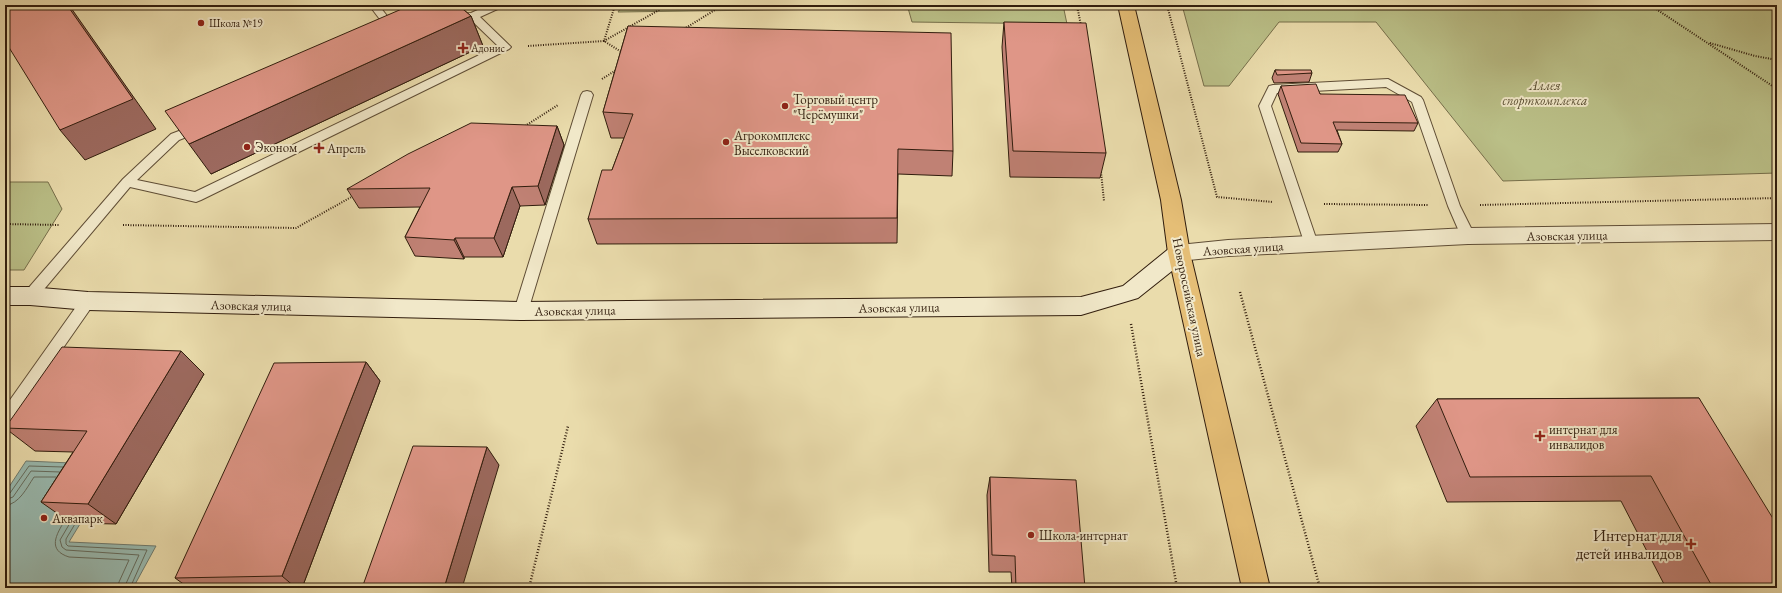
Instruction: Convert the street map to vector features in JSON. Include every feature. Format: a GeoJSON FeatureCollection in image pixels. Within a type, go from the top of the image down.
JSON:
{"type":"FeatureCollection","features":[{"type":"Feature","properties":{"kind":"main road","name":"Новороссийская улица"},"geometry":{"type":"LineString","coordinates":[[1126,5],[1170,200],[1179,253],[1256,588]]}},
{"type":"Feature","properties":{"kind":"main road","name":"Азовская улица"},"geometry":{"type":"LineString","coordinates":[[5,296],[30,296],[88,301],[521,311],[1081,306],[1130,292],[1179,253],[1228,248],[1468,236],[1777,232]]}},
{"type":"Feature","properties":{"kind":"lane"},"geometry":{"type":"LineString","coordinates":[[376,5],[374,6],[401,39]]}},
{"type":"Feature","properties":{"kind":"lane"},"geometry":{"type":"LineString","coordinates":[[452,18],[473,16],[498,5]]}},
{"type":"Feature","properties":{"kind":"lane"},"geometry":{"type":"LineString","coordinates":[[127,182],[196,197],[505,47],[473,16]]}},
{"type":"Feature","properties":{"kind":"lane"},"geometry":{"type":"LineString","coordinates":[[1312,244],[1297,204],[1265,106],[1273,89],[1388,83],[1417,100],[1454,206],[1468,236]]}},
{"type":"Feature","properties":{"kind":"lane"},"geometry":{"type":"LineString","coordinates":[[521,311],[587,95]]}},
{"type":"Feature","properties":{"kind":"lane"},"geometry":{"type":"LineString","coordinates":[[30,296],[127,182],[175,138],[212,122]]}},
{"type":"Feature","properties":{"kind":"lane"},"geometry":{"type":"LineString","coordinates":[[5,419],[88,301]]}},
{"type":"Feature","properties":{"kind":"path"},"geometry":{"type":"LineString","coordinates":[[604,41],[615,5]]}},
{"type":"Feature","properties":{"kind":"path"},"geometry":{"type":"LineString","coordinates":[[505,47],[604,41],[668,5]]}},
{"type":"Feature","properties":{"kind":"path"},"geometry":{"type":"LineString","coordinates":[[678,32],[723,5]]}},
{"type":"Feature","properties":{"kind":"path"},"geometry":{"type":"LineString","coordinates":[[1068,5],[1078,10]]}},
{"type":"Feature","properties":{"kind":"path"},"geometry":{"type":"LineString","coordinates":[[1077,5],[1082,33]]}},
{"type":"Feature","properties":{"kind":"path"},"geometry":{"type":"LineString","coordinates":[[1167,5],[1216,197],[1297,204],[1454,206],[1777,198]]}},
{"type":"Feature","properties":{"kind":"path"},"geometry":{"type":"LineString","coordinates":[[1650,5],[1777,89]]}},
{"type":"Feature","properties":{"kind":"path"},"geometry":{"type":"LineString","coordinates":[[604,41],[627,56]]}},
{"type":"Feature","properties":{"kind":"path"},"geometry":{"type":"LineString","coordinates":[[1706,42],[1755,56],[1777,60]]}},
{"type":"Feature","properties":{"kind":"path"},"geometry":{"type":"LineString","coordinates":[[600,80],[620,68]]}},
{"type":"Feature","properties":{"kind":"path"},"geometry":{"type":"LineString","coordinates":[[519,129],[560,105]]}},
{"type":"Feature","properties":{"kind":"path"},"geometry":{"type":"LineString","coordinates":[[1100,171],[1104,201]]}},
{"type":"Feature","properties":{"kind":"path"},"geometry":{"type":"LineString","coordinates":[[5,224],[296,228],[357,194]]}},
{"type":"Feature","properties":{"kind":"path"},"geometry":{"type":"LineString","coordinates":[[1240,292],[1320,588]]}},
{"type":"Feature","properties":{"kind":"path"},"geometry":{"type":"LineString","coordinates":[[1131,324],[1177,588]]}},
{"type":"Feature","properties":{"kind":"path"},"geometry":{"type":"LineString","coordinates":[[529,588],[568,426]]}},
{"type":"Feature","properties":{"kind":"green space"},"geometry":{"type":"Polygon","coordinates":[[[623,5],[1063,5],[1067,24],[912,22],[908,8],[618,12],[623,5]]]}},
{"type":"Feature","properties":{"kind":"green space","name":"Аллея спорткомплекса"},"geometry":{"type":"Polygon","coordinates":[[[1182,5],[1777,5],[1777,173],[1503,181],[1376,22],[1279,22],[1229,86],[1204,86],[1182,5]]]}},
{"type":"Feature","properties":{"kind":"green space"},"geometry":{"type":"Polygon","coordinates":[[[5,182],[48,182],[62,209],[24,270],[5,270],[5,182]]]}},
{"type":"Feature","properties":{"kind":"water","name":"Аквапарк"},"geometry":{"type":"Polygon","coordinates":[[[26,461],[116,465],[69,542],[156,546],[133,588],[5,588],[5,493],[26,461]]]}},
{"type":"Feature","properties":{"kind":"building"},"geometry":{"type":"Polygon","coordinates":[[[5,5],[67,5],[133,99],[60,130],[5,41],[5,5]]]}},
{"type":"Feature","properties":{"kind":"building"},"geometry":{"type":"Polygon","coordinates":[[[411,5],[458,5],[471,16],[189,144],[165,111],[411,5]]]}},
{"type":"Feature","properties":{"kind":"building"},"geometry":{"type":"Polygon","coordinates":[[[1004,22],[1086,23],[1106,153],[1013,151],[1004,22]]]}},
{"type":"Feature","properties":{"kind":"building"},"geometry":{"type":"Polygon","coordinates":[[[628,26],[951,33],[953,151],[898,149],[897,218],[588,219],[602,170],[612,170],[633,114],[603,112],[628,26]]]}},
{"type":"Feature","properties":{"kind":"building"},"geometry":{"type":"Polygon","coordinates":[[[1275,70],[1311,70],[1312,73],[1277,75],[1275,70]]]}},
{"type":"Feature","properties":{"kind":"building"},"geometry":{"type":"Polygon","coordinates":[[[1316,84],[1320,94],[1405,95],[1418,123],[1333,122],[1342,144],[1301,143],[1281,86],[1316,84]]]}},
{"type":"Feature","properties":{"kind":"building"},"geometry":{"type":"Polygon","coordinates":[[[471,123],[557,126],[538,186],[512,187],[494,238],[455,238],[454,240],[405,237],[430,188],[347,189],[408,154],[471,123]]]}},
{"type":"Feature","properties":{"kind":"building"},"geometry":{"type":"Polygon","coordinates":[[[62,347],[181,351],[88,504],[41,502],[87,431],[5,428],[62,347]]]}},
{"type":"Feature","properties":{"kind":"building"},"geometry":{"type":"Polygon","coordinates":[[[366,362],[282,576],[175,578],[274,363],[366,362]]]}},
{"type":"Feature","properties":{"kind":"building"},"geometry":{"type":"Polygon","coordinates":[[[1699,398],[1777,525],[1777,588],[1713,588],[1651,476],[1470,477],[1437,399],[1699,398]]]}},
{"type":"Feature","properties":{"kind":"building"},"geometry":{"type":"Polygon","coordinates":[[[413,446],[487,447],[444,588],[362,588],[413,446]]]}},
{"type":"Feature","properties":{"kind":"building","name":"Школа-интернат"},"geometry":{"type":"Polygon","coordinates":[[[990,477],[1076,480],[1085,588],[1016,588],[1015,556],[992,555],[990,477]]]}},
{"type":"Feature","properties":{"kind":"place","name":"Школа №19"},"geometry":{"type":"Point","coordinates":[201,23]}},
{"type":"Feature","properties":{"kind":"place","name":"Адонис"},"geometry":{"type":"Point","coordinates":[463,48]}},
{"type":"Feature","properties":{"kind":"place","name":"Торговый центр \"Черёмушки\""},"geometry":{"type":"Point","coordinates":[785,106]}},
{"type":"Feature","properties":{"kind":"place","name":"Агрокомплекс Выселковский"},"geometry":{"type":"Point","coordinates":[726,142]}},
{"type":"Feature","properties":{"kind":"place","name":"Эконом"},"geometry":{"type":"Point","coordinates":[247,147]}},
{"type":"Feature","properties":{"kind":"place","name":"Апрель"},"geometry":{"type":"Point","coordinates":[319,148]}},
{"type":"Feature","properties":{"kind":"place","name":"интернат для инвалидов"},"geometry":{"type":"Point","coordinates":[1540,436]}},
{"type":"Feature","properties":{"kind":"place","name":"Аквапарк"},"geometry":{"type":"Point","coordinates":[44,518]}},
{"type":"Feature","properties":{"kind":"place","name":"Школа-интернат"},"geometry":{"type":"Point","coordinates":[1031,535]}},
{"type":"Feature","properties":{"kind":"place","name":"Интернат для детей инвалидов"},"geometry":{"type":"Point","coordinates":[1691,544]}}]}
